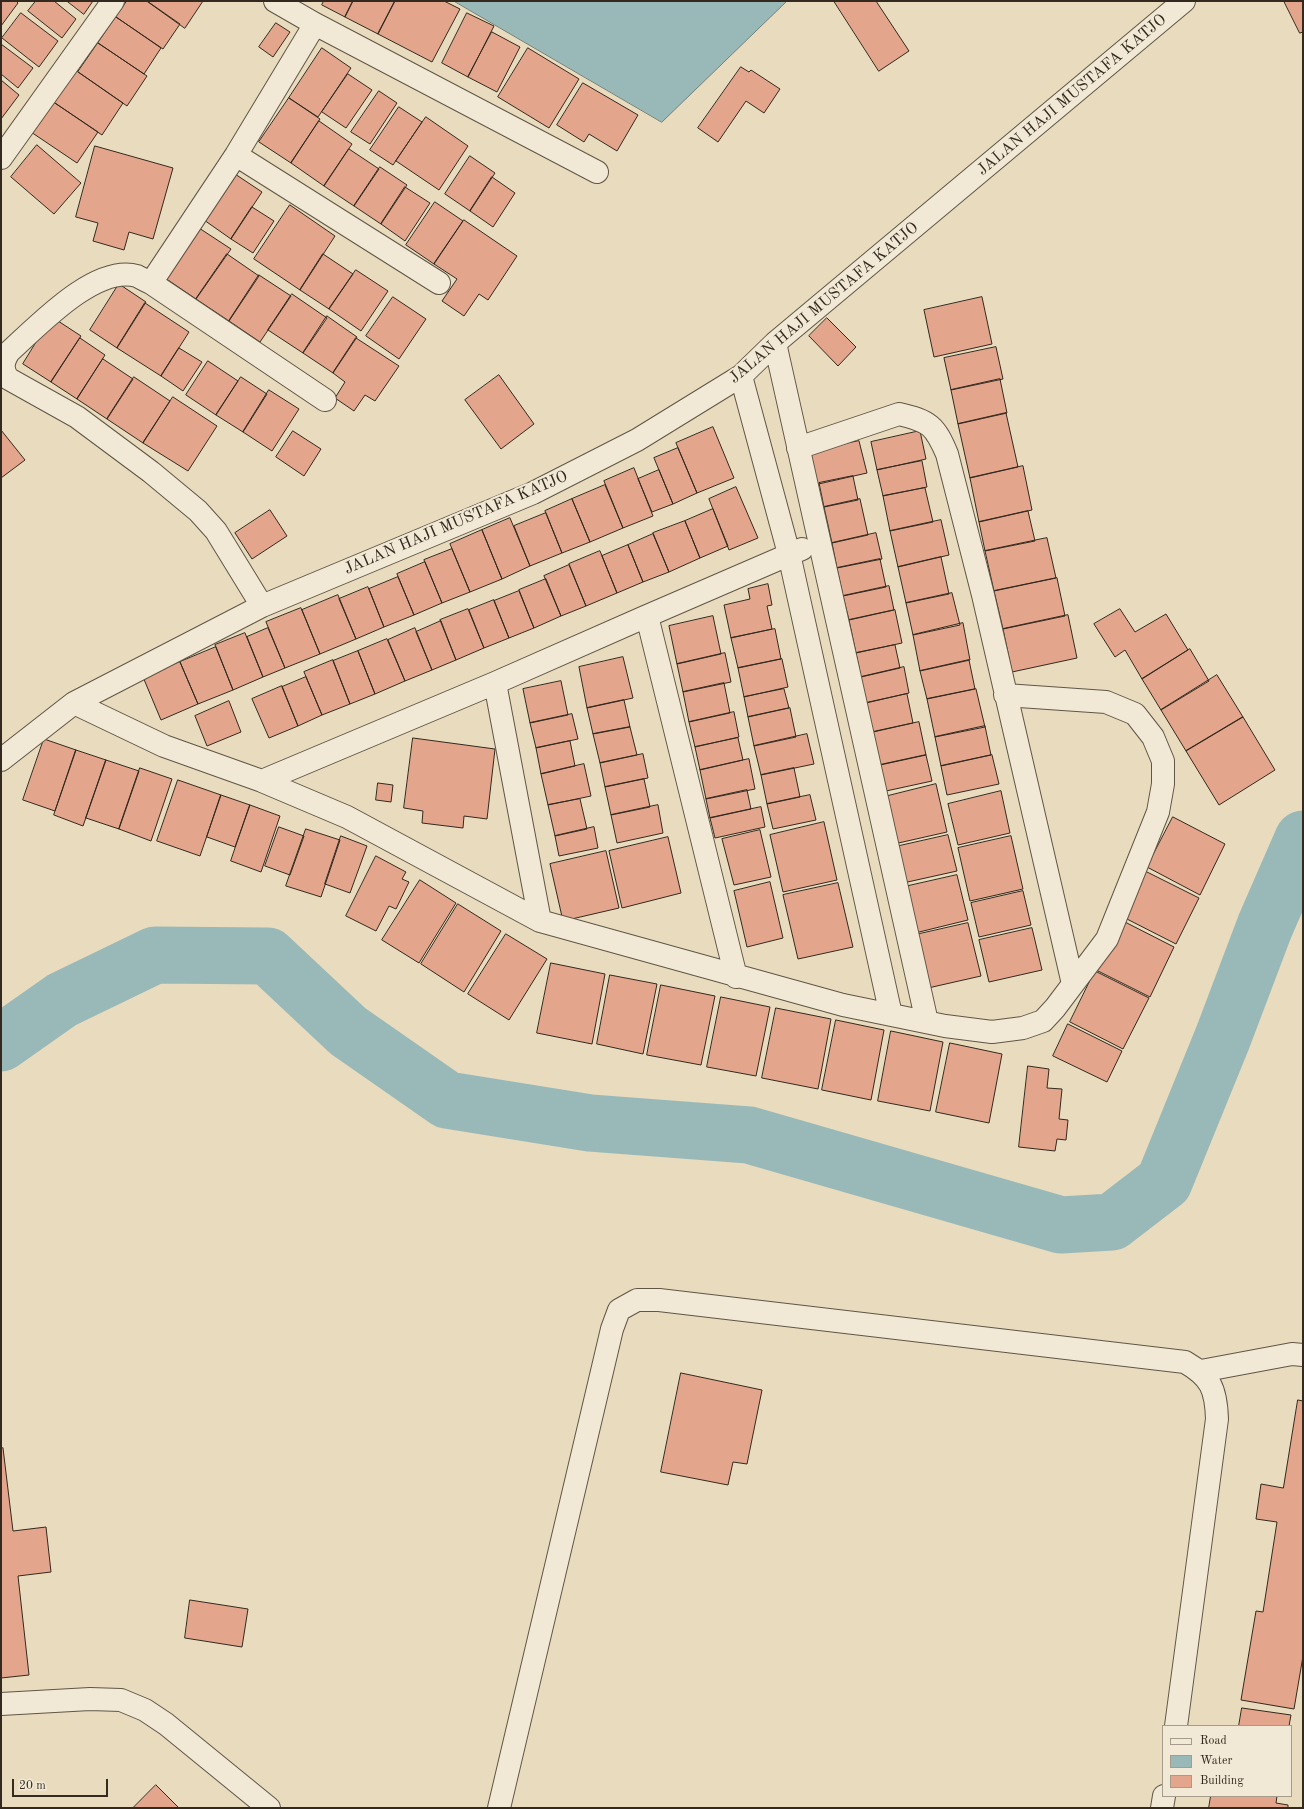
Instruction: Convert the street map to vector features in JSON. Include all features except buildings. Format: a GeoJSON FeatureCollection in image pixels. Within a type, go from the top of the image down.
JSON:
{"type":"FeatureCollection","features":[{"type":"Feature","properties":{"kind":"street"},"geometry":{"type":"LineString","coordinates":[[1,158],[113,1]]}},
{"type":"Feature","properties":{"kind":"street"},"geometry":{"type":"LineString","coordinates":[[275,1],[315,24],[597,172]]}},
{"type":"Feature","properties":{"kind":"street","name":"JALAN HAJI MUSTAFA KATJO"},"geometry":{"type":"LineString","coordinates":[[1,760],[74,703],[262,606],[533,493],[637,440],[741,376],[775,343],[1184,1]]}},
{"type":"Feature","properties":{"kind":"street"},"geometry":{"type":"LineString","coordinates":[[151,283],[236,155],[315,24]]}},
{"type":"Feature","properties":{"kind":"street"},"geometry":{"type":"LineString","coordinates":[[236,155],[439,283]]}},
{"type":"Feature","properties":{"kind":"street"},"geometry":{"type":"LineString","coordinates":[[262,606],[216,530],[198,511],[151,472],[77,417],[9,379],[5,374],[4,358],[8,352],[77,292],[108,278],[123,275],[137,276],[151,283],[325,400]]}},
{"type":"Feature","properties":{"kind":"street"},"geometry":{"type":"LineString","coordinates":[[775,343],[927,1022]]}},
{"type":"Feature","properties":{"kind":"street"},"geometry":{"type":"LineString","coordinates":[[741,376],[789,554],[891,1015]]}},
{"type":"Feature","properties":{"kind":"street"},"geometry":{"type":"LineString","coordinates":[[798,448],[899,414],[927,423],[938,432],[949,461],[983,595],[1072,984]]}},
{"type":"Feature","properties":{"kind":"street"},"geometry":{"type":"LineString","coordinates":[[262,781],[495,683],[789,554],[819,543]]}},
{"type":"Feature","properties":{"kind":"street"},"geometry":{"type":"LineString","coordinates":[[647,616],[736,977]]}},
{"type":"Feature","properties":{"kind":"street"},"geometry":{"type":"LineString","coordinates":[[495,683],[540,921]]}},
{"type":"Feature","properties":{"kind":"street"},"geometry":{"type":"LineString","coordinates":[[74,703],[164,746],[262,781],[346,817],[540,921],[736,977],[842,1005],[927,1022],[992,1032],[1023,1028],[1043,1021],[1055,1008],[1107,939],[1158,812],[1163,784],[1163,761],[1153,737],[1135,714],[1106,702],[1005,695]]}},
{"type":"Feature","properties":{"kind":"street"},"geometry":{"type":"LineString","coordinates":[[499,1808],[612,1329],[619,1310],[637,1300],[659,1300],[1185,1362],[1201,1371],[1212,1386],[1216,1400],[1217,1419],[1176,1725]]}},
{"type":"Feature","properties":{"kind":"street"},"geometry":{"type":"LineString","coordinates":[[1201,1371],[1292,1354],[1303,1356]]}},
{"type":"Feature","properties":{"kind":"street"},"geometry":{"type":"LineString","coordinates":[[1,1704],[90,1699],[121,1700],[145,1710],[166,1724],[269,1808]]}},
{"type":"Feature","properties":{"kind":"street"},"geometry":{"type":"LineString","coordinates":[[1162,1808],[1164,1797]]}},
{"type":"Feature","properties":{"kind":"water"},"geometry":{"type":"Polygon","coordinates":[[[454,1],[787,1],[662,122],[454,1]]]}},
{"type":"Feature","properties":{"kind":"waterway"},"geometry":{"type":"LineString","coordinates":[[1,1043],[62,1000],[155,955],[268,956],[348,1031],[447,1100],[590,1123],[749,1135],[1061,1225],[1112,1222],[1164,1182],[1223,1037],[1265,926],[1303,839]]}}]}
